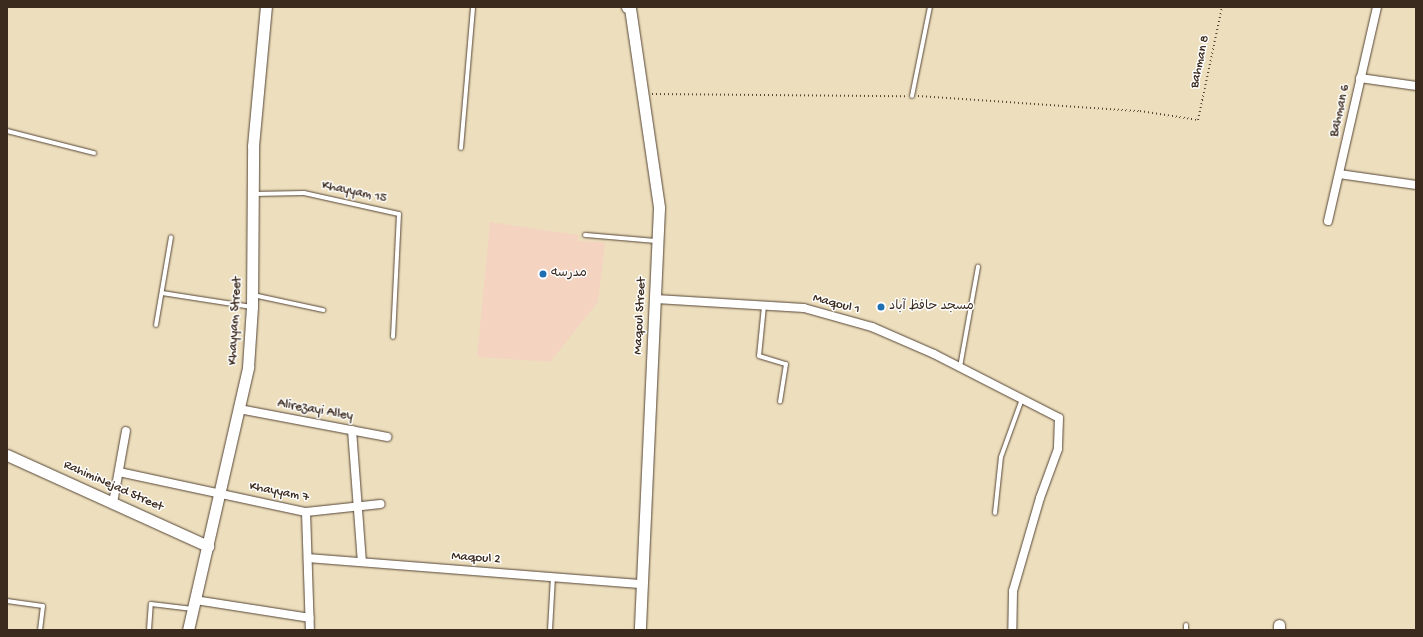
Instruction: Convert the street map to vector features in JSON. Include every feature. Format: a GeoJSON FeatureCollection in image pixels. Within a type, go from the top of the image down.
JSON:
{"type":"FeatureCollection","features":[{"type":"Feature","properties":{"kind":"street","name":"Khayyam Street"},"geometry":{"type":"LineString","coordinates":[[188,630],[248,367],[252,307],[253,146],[266,7]]}},
{"type":"Feature","properties":{"kind":"street","name":"Maqoul Street"},"geometry":{"type":"LineString","coordinates":[[627,7],[630,8],[659,208],[640,630]]}},
{"type":"Feature","properties":{"kind":"street","name":"Bahman 6"},"geometry":{"type":"LineString","coordinates":[[1328,221],[1377,7]]}},
{"type":"Feature","properties":{"kind":"street"},"geometry":{"type":"LineString","coordinates":[[1360,78],[1416,86]]}},
{"type":"Feature","properties":{"kind":"street"},"geometry":{"type":"LineString","coordinates":[[1339,174],[1416,185]]}},
{"type":"Feature","properties":{"kind":"street","name":"Maqoul 1"},"geometry":{"type":"LineString","coordinates":[[656,299],[804,308],[872,327],[960,368],[1059,418],[1058,449],[1040,498],[1013,591],[1012,630]]}},
{"type":"Feature","properties":{"kind":"street","name":"Alirezayi Alley"},"geometry":{"type":"LineString","coordinates":[[238,409],[387,436]]}},
{"type":"Feature","properties":{"kind":"street"},"geometry":{"type":"LineString","coordinates":[[352,430],[362,562]]}},
{"type":"Feature","properties":{"kind":"street"},"geometry":{"type":"LineString","coordinates":[[113,503],[126,432]]}},
{"type":"Feature","properties":{"kind":"street","name":"RahimiNejad Street"},"geometry":{"type":"LineString","coordinates":[[7,455],[208,546]]}},
{"type":"Feature","properties":{"kind":"street","name":"Khayyam 7"},"geometry":{"type":"LineString","coordinates":[[119,472],[306,512],[381,504]]}},
{"type":"Feature","properties":{"kind":"street"},"geometry":{"type":"LineString","coordinates":[[306,512],[310,630]]}},
{"type":"Feature","properties":{"kind":"street","name":"Maqoul 2"},"geometry":{"type":"LineString","coordinates":[[308,558],[642,584]]}},
{"type":"Feature","properties":{"kind":"street"},"geometry":{"type":"LineString","coordinates":[[194,604],[310,618]]}},
{"type":"Feature","properties":{"kind":"lane"},"geometry":{"type":"LineString","coordinates":[[461,148],[473,7]]}},
{"type":"Feature","properties":{"kind":"lane"},"geometry":{"type":"LineString","coordinates":[[912,96],[930,7]]}},
{"type":"Feature","properties":{"kind":"lane"},"geometry":{"type":"LineString","coordinates":[[7,131],[94,153]]}},
{"type":"Feature","properties":{"kind":"lane","name":"Khayyam 15"},"geometry":{"type":"LineString","coordinates":[[253,194],[304,193],[399,214],[392,337]]}},
{"type":"Feature","properties":{"kind":"lane"},"geometry":{"type":"LineString","coordinates":[[585,235],[658,241]]}},
{"type":"Feature","properties":{"kind":"lane"},"geometry":{"type":"LineString","coordinates":[[156,325],[171,237]]}},
{"type":"Feature","properties":{"kind":"lane"},"geometry":{"type":"LineString","coordinates":[[960,368],[978,267]]}},
{"type":"Feature","properties":{"kind":"lane"},"geometry":{"type":"LineString","coordinates":[[162,293],[252,307]]}},
{"type":"Feature","properties":{"kind":"lane"},"geometry":{"type":"LineString","coordinates":[[252,295],[323,310]]}},
{"type":"Feature","properties":{"kind":"lane"},"geometry":{"type":"LineString","coordinates":[[764,306],[759,356],[786,364],[780,402]]}},
{"type":"Feature","properties":{"kind":"lane"},"geometry":{"type":"LineString","coordinates":[[995,513],[1001,457],[1022,399]]}},
{"type":"Feature","properties":{"kind":"lane"},"geometry":{"type":"LineString","coordinates":[[550,630],[553,577]]}},
{"type":"Feature","properties":{"kind":"lane"},"geometry":{"type":"LineString","coordinates":[[7,601],[43,606],[40,630]]}},
{"type":"Feature","properties":{"kind":"lane"},"geometry":{"type":"LineString","coordinates":[[149,630],[152,604],[194,604]]}},
{"type":"Feature","properties":{"kind":"path","name":"Bahman 8"},"geometry":{"type":"LineString","coordinates":[[912,96],[1104,108],[1198,120],[1222,7]]}},
{"type":"Feature","properties":{"kind":"path"},"geometry":{"type":"LineString","coordinates":[[642,94],[912,96]]}},
{"type":"Feature","properties":{"kind":"shaded area","name":"مدرسه"},"geometry":{"type":"Polygon","coordinates":[[[490,222],[578,235],[578,241],[603,242],[605,245],[598,302],[550,362],[477,357],[490,222]]]}},
{"type":"Feature","properties":{"kind":"place","name":"مدرسه"},"geometry":{"type":"Point","coordinates":[543,274]}},
{"type":"Feature","properties":{"kind":"place","name":"مسجد حافظ آباد"},"geometry":{"type":"Point","coordinates":[881,307]}}]}
